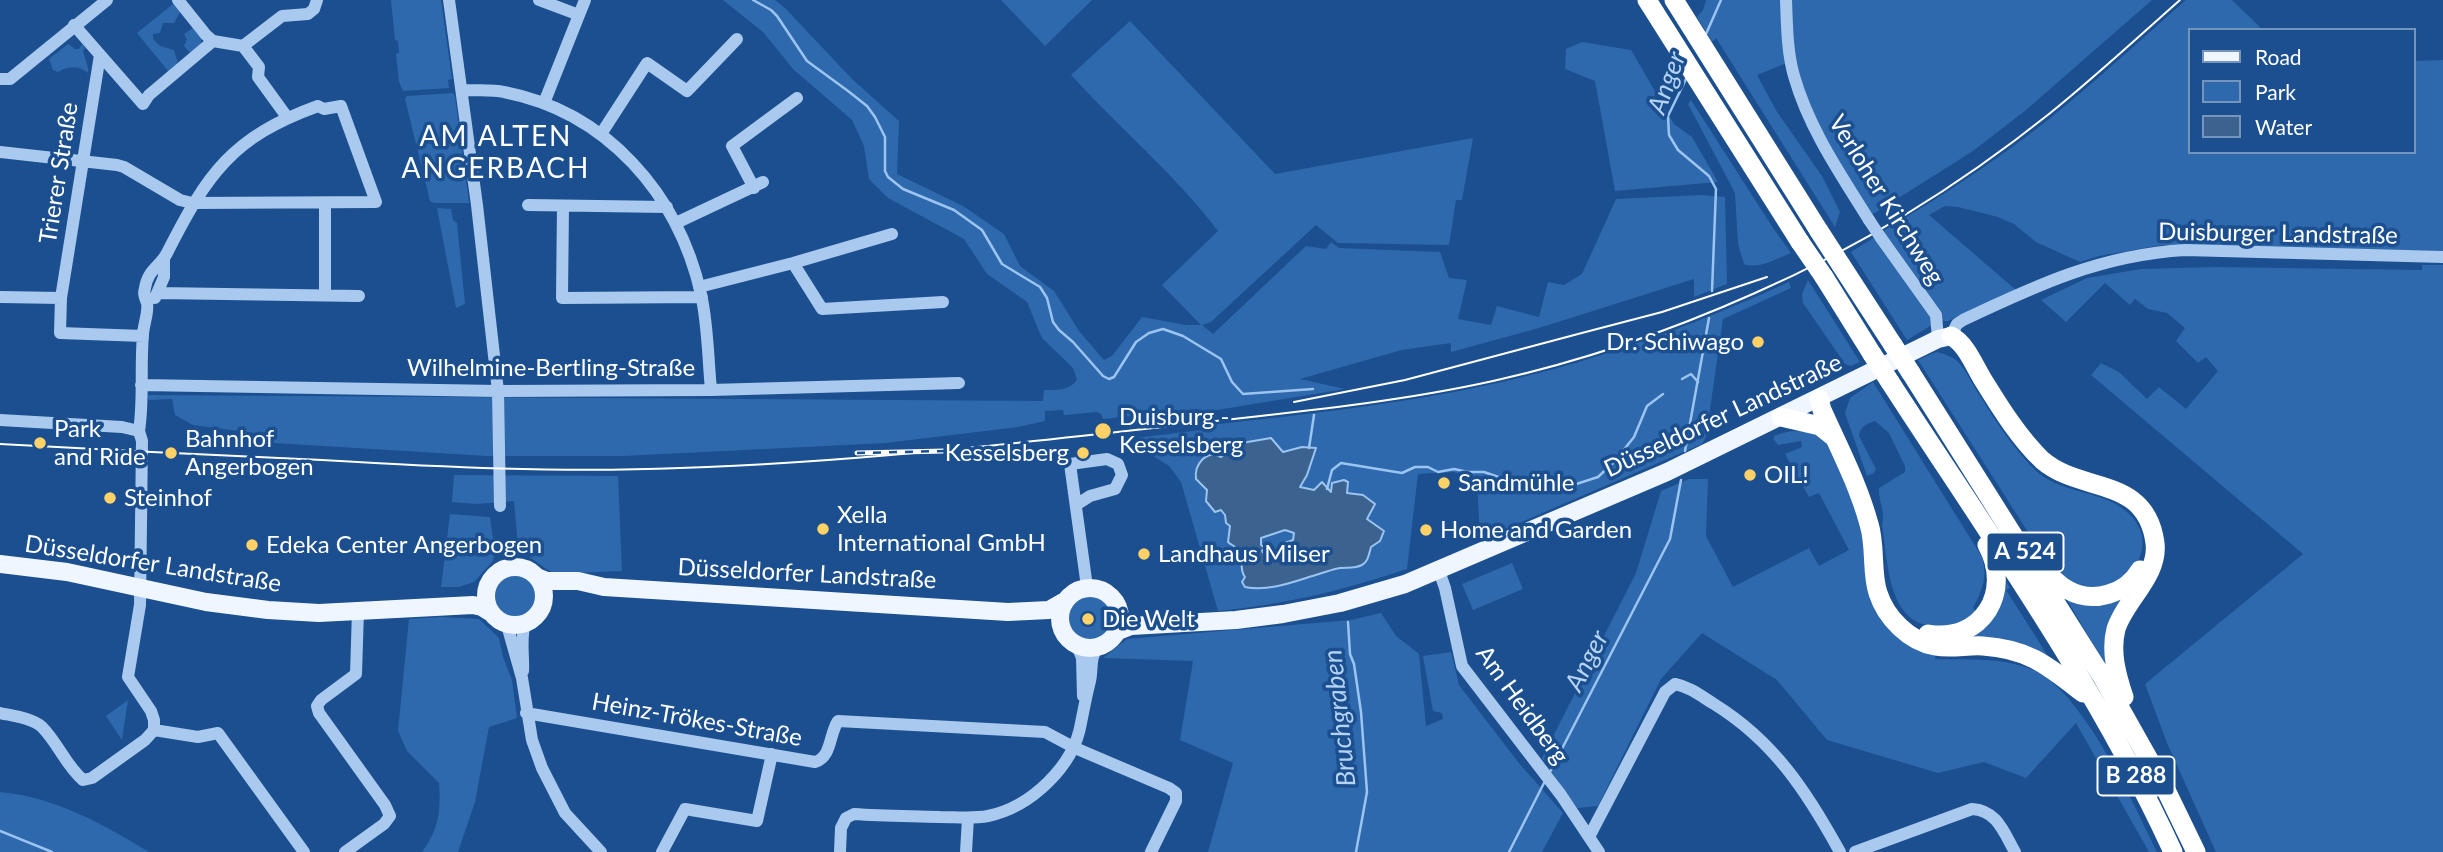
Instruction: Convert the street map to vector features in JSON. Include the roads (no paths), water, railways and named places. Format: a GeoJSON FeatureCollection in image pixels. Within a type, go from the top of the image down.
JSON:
{"type":"FeatureCollection","features":[{"type":"Feature","properties":{"kind":"highway","name":"A 524"},"geometry":{"type":"LineString","coordinates":[[1647,0],[1890,382],[2000,549],[2094,702]]}},
{"type":"Feature","properties":{"kind":"highway","name":"A 524"},"geometry":{"type":"LineString","coordinates":[[1674,0],[2016,537],[2136,735]]}},
{"type":"Feature","properties":{"kind":"highway"},"geometry":{"type":"LineString","coordinates":[[1944,337],[2036,465],[2062,481],[2106,493],[2131,509],[2141,521],[2145,534],[2146,558],[2136,577],[2127,586],[2105,595],[2081,595],[2068,590],[2053,578],[2016,537]]}},
{"type":"Feature","properties":{"kind":"highway"},"geometry":{"type":"LineString","coordinates":[[1944,337],[1961,344],[1993,395],[2041,458],[2064,473],[2124,494],[2136,503],[2147,517],[2155,547],[2154,562],[2121,617],[2114,644],[2117,674],[2136,735]]}},
{"type":"Feature","properties":{"kind":"highway"},"geometry":{"type":"LineString","coordinates":[[1824,396],[1835,438],[1853,475],[1870,527],[1878,593],[1887,612],[1901,628],[1913,638],[1933,646],[1981,646],[2006,649],[2029,656],[2044,663],[2094,702]]}},
{"type":"Feature","properties":{"kind":"highway"},"geometry":{"type":"LineString","coordinates":[[1824,396],[1858,467],[1878,528],[1887,587],[1894,608],[1908,623],[1923,633],[1943,636],[1965,630],[1981,618],[1994,599],[1997,587],[1996,569],[1990,549],[1972,521],[1966,500]]}},
{"type":"Feature","properties":{"kind":"highway"},"geometry":{"type":"LineString","coordinates":[[1782,417],[1819,426],[1835,438]]}},
{"type":"Feature","properties":{"kind":"highway","name":"B 288"},"geometry":{"type":"LineString","coordinates":[[2094,702],[2138,780],[2173,852]]}},
{"type":"Feature","properties":{"kind":"highway","name":"B 288"},"geometry":{"type":"LineString","coordinates":[[2136,735],[2196,852]]}},
{"type":"Feature","properties":{"kind":"main road","name":"Düsseldorfer Landstraße"},"geometry":{"type":"LineString","coordinates":[[1116,632],[1131,626],[1236,620],[1340,603],[1393,588],[1439,571],[1667,472],[1944,337]]}},
{"type":"Feature","properties":{"kind":"main road","name":"Düsseldorfer Landstraße"},"geometry":{"type":"LineString","coordinates":[[0,564],[67,572],[237,607],[306,612],[473,605],[490,612]]}},
{"type":"Feature","properties":{"kind":"main road"},"geometry":{"type":"LineString","coordinates":[[512,567],[526,569],[537,577],[544,589],[545,600],[538,615],[516,624],[500,622],[490,612],[486,598],[488,586],[498,572],[512,567]]}},
{"type":"Feature","properties":{"kind":"main road","name":"Düsseldorfer Landstraße"},"geometry":{"type":"LineString","coordinates":[[537,577],[547,581],[578,581],[604,587],[1007,612],[1049,610],[1063,602]]}},
{"type":"Feature","properties":{"kind":"main road","name":"Düsseldorfer Landstraße"},"geometry":{"type":"LineString","coordinates":[[424,606],[472,595],[488,586]]}},
{"type":"Feature","properties":{"kind":"main road","name":"Düsseldorfer Landstraße"},"geometry":{"type":"LineString","coordinates":[[545,600],[560,592],[604,587]]}},
{"type":"Feature","properties":{"kind":"main road"},"geometry":{"type":"LineString","coordinates":[[1087,587],[1106,592],[1118,608],[1119,621],[1116,632],[1109,641],[1088,648],[1067,638],[1061,628],[1059,616],[1063,602],[1073,592],[1087,587]]}},
{"type":"Feature","properties":{"kind":"main road","name":"Düsseldorfer Landstraße"},"geometry":{"type":"LineString","coordinates":[[1118,608],[1132,616],[1176,622]]}},
{"type":"Feature","properties":{"kind":"main road","name":"Düsseldorfer Landstraße"},"geometry":{"type":"LineString","coordinates":[[1007,612],[1029,619],[1048,620],[1061,628]]}},
{"type":"Feature","properties":{"kind":"street"},"geometry":{"type":"LineString","coordinates":[[0,79],[10,79],[107,0]]}},
{"type":"Feature","properties":{"kind":"street"},"geometry":{"type":"LineString","coordinates":[[178,0],[214,41],[243,46],[259,67],[258,77],[287,117]]}},
{"type":"Feature","properties":{"kind":"street"},"geometry":{"type":"LineString","coordinates":[[243,46],[282,16],[307,14],[314,9],[317,0]]}},
{"type":"Feature","properties":{"kind":"street"},"geometry":{"type":"LineString","coordinates":[[449,0],[498,391],[500,506]]}},
{"type":"Feature","properties":{"kind":"street"},"geometry":{"type":"LineString","coordinates":[[539,0],[579,15]]}},
{"type":"Feature","properties":{"kind":"street"},"geometry":{"type":"LineString","coordinates":[[544,103],[585,0]]}},
{"type":"Feature","properties":{"kind":"street","name":"Verloher Kirchweg"},"geometry":{"type":"LineString","coordinates":[[1786,0],[1793,76],[1828,155],[1881,238],[1936,315],[1944,337]]}},
{"type":"Feature","properties":{"kind":"street"},"geometry":{"type":"LineString","coordinates":[[74,25],[143,104],[149,95],[214,41]]}},
{"type":"Feature","properties":{"kind":"street"},"geometry":{"type":"LineString","coordinates":[[601,134],[647,64],[687,91],[737,39]]}},
{"type":"Feature","properties":{"kind":"street","name":"Trierer Straße"},"geometry":{"type":"LineString","coordinates":[[100,55],[61,298],[60,333],[143,336]]}},
{"type":"Feature","properties":{"kind":"street"},"geometry":{"type":"LineString","coordinates":[[461,90],[502,91],[544,103],[573,116],[628,156],[649,181],[677,223],[690,257],[700,292],[711,390]]}},
{"type":"Feature","properties":{"kind":"street"},"geometry":{"type":"LineString","coordinates":[[677,223],[759,185],[732,146],[797,98]]}},
{"type":"Feature","properties":{"kind":"street"},"geometry":{"type":"LineString","coordinates":[[0,152],[124,167],[180,200],[192,203],[376,202],[341,106],[324,109],[318,106],[287,117],[263,130],[226,159],[192,203],[164,258],[153,268],[143,297],[147,304],[139,431],[142,441],[140,588],[139,613],[128,677],[151,711],[154,730],[145,740],[92,779],[83,780],[41,726],[30,720],[0,713]]}},
{"type":"Feature","properties":{"kind":"street"},"geometry":{"type":"LineString","coordinates":[[325,204],[325,295]]}},
{"type":"Feature","properties":{"kind":"street"},"geometry":{"type":"LineString","coordinates":[[528,205],[667,207]]}},
{"type":"Feature","properties":{"kind":"street"},"geometry":{"type":"LineString","coordinates":[[563,206],[562,298],[700,292],[892,234]]}},
{"type":"Feature","properties":{"kind":"street","name":"Duisburger Landstraße"},"geometry":{"type":"LineString","coordinates":[[2074,272],[2102,262],[2143,253],[2185,250],[2443,257]]}},
{"type":"Feature","properties":{"kind":"street"},"geometry":{"type":"LineString","coordinates":[[147,304],[152,302],[158,293],[164,277],[164,258]]}},
{"type":"Feature","properties":{"kind":"street"},"geometry":{"type":"LineString","coordinates":[[793,263],[821,309],[943,302]]}},
{"type":"Feature","properties":{"kind":"street","name":"Düsseldorfer Landstraße"},"geometry":{"type":"LineString","coordinates":[[1944,337],[1963,320],[2074,272]]}},
{"type":"Feature","properties":{"kind":"street"},"geometry":{"type":"LineString","coordinates":[[158,293],[359,296]]}},
{"type":"Feature","properties":{"kind":"street"},"geometry":{"type":"LineString","coordinates":[[0,297],[61,298]]}},
{"type":"Feature","properties":{"kind":"street","name":"Wilhelmine-Bertling-Straße"},"geometry":{"type":"LineString","coordinates":[[141,385],[498,391],[711,390],[960,383]]}},
{"type":"Feature","properties":{"kind":"street"},"geometry":{"type":"LineString","coordinates":[[0,419],[122,427],[139,431]]}},
{"type":"Feature","properties":{"kind":"street"},"geometry":{"type":"LineString","coordinates":[[1076,505],[1090,496],[1115,489],[1122,475],[1118,464],[1107,459],[1070,464],[1087,587]]}},
{"type":"Feature","properties":{"kind":"street","name":"Am Heidberg"},"geometry":{"type":"LineString","coordinates":[[1439,571],[1462,666],[1553,785],[1599,852]]}},
{"type":"Feature","properties":{"kind":"street"},"geometry":{"type":"LineString","coordinates":[[345,852],[384,824],[390,816],[385,805],[319,713],[317,706],[321,700],[356,674],[358,611]]}},
{"type":"Feature","properties":{"kind":"street"},"geometry":{"type":"LineString","coordinates":[[516,624],[526,713],[532,740],[553,793],[572,821],[601,852]]}},
{"type":"Feature","properties":{"kind":"street"},"geometry":{"type":"LineString","coordinates":[[840,852],[842,828],[846,818],[854,814],[968,818],[989,816],[1014,806],[1035,793],[1054,776],[1075,748],[1083,700],[1082,658],[1077,645]]}},
{"type":"Feature","properties":{"kind":"street"},"geometry":{"type":"LineString","coordinates":[[1083,700],[1090,679],[1092,659],[1099,646]]}},
{"type":"Feature","properties":{"kind":"street"},"geometry":{"type":"LineString","coordinates":[[1589,837],[1665,692],[1675,684],[1685,686],[1730,713],[1773,752],[1812,802],[1840,852]]}},
{"type":"Feature","properties":{"kind":"street","name":"Heinz-Trökes-Straße"},"geometry":{"type":"LineString","coordinates":[[526,713],[814,762],[822,760],[827,754],[833,729],[838,721],[1045,732],[1175,793],[1176,801],[1151,852]]}},
{"type":"Feature","properties":{"kind":"street"},"geometry":{"type":"LineString","coordinates":[[154,730],[198,737],[218,733],[304,852]]}},
{"type":"Feature","properties":{"kind":"street"},"geometry":{"type":"LineString","coordinates":[[662,852],[685,808],[757,821],[772,754]]}},
{"type":"Feature","properties":{"kind":"street"},"geometry":{"type":"LineString","coordinates":[[1855,852],[1972,809],[1990,813],[1997,820],[2015,852]]}},
{"type":"Feature","properties":{"kind":"street"},"geometry":{"type":"LineString","coordinates":[[966,852],[968,818]]}},
{"type":"Feature","properties":{"kind":"water"},"geometry":{"type":"Polygon","coordinates":[[[1271,438],[1283,452],[1302,447],[1316,448],[1300,487],[1314,490],[1322,482],[1331,492],[1332,483],[1344,480],[1348,482],[1347,493],[1363,495],[1375,504],[1367,519],[1384,531],[1380,541],[1371,547],[1366,562],[1356,567],[1335,569],[1282,585],[1245,587],[1242,582],[1245,577],[1240,552],[1228,542],[1230,526],[1221,510],[1215,512],[1206,501],[1207,490],[1196,479],[1202,460],[1210,455],[1221,457],[1228,453],[1230,445],[1271,438]],[[1285,530],[1261,538],[1261,545],[1265,548],[1262,551],[1266,557],[1276,559],[1282,544],[1293,540],[1294,533],[1285,530]]]}},
{"type":"Feature","properties":{"kind":"waterway"},"geometry":{"type":"LineString","coordinates":[[753,0],[777,16],[807,61],[867,106],[885,137],[885,171],[888,177],[903,189],[954,210],[982,230],[1002,264],[1040,287],[1047,298],[1053,322],[1103,376],[1109,379],[1114,377],[1136,342],[1149,333],[1163,329],[1183,336],[1221,359],[1232,382],[1243,394],[1313,389]]}},
{"type":"Feature","properties":{"kind":"waterway","name":"Anger"},"geometry":{"type":"LineString","coordinates":[[1706,34],[1721,0]]}},
{"type":"Feature","properties":{"kind":"waterway","name":"Anger"},"geometry":{"type":"LineString","coordinates":[[1686,79],[1668,116],[1669,135],[1678,150],[1709,176],[1716,189],[1712,291]]}},
{"type":"Feature","properties":{"kind":"waterway","name":"Anger"},"geometry":{"type":"LineString","coordinates":[[1685,451],[1709,318]]}},
{"type":"Feature","properties":{"kind":"waterway"},"geometry":{"type":"LineString","coordinates":[[1682,379],[1691,374],[1698,382]]}},
{"type":"Feature","properties":{"kind":"waterway"},"geometry":{"type":"LineString","coordinates":[[1327,489],[1332,470],[1341,463],[1402,473],[1415,467],[1428,467],[1438,472],[1454,469],[1484,472],[1507,480],[1513,485],[1531,489],[1567,487],[1598,477],[1614,462],[1634,437],[1647,406],[1663,394]]}},
{"type":"Feature","properties":{"kind":"waterway"},"geometry":{"type":"LineString","coordinates":[[1309,448],[1314,415]]}},
{"type":"Feature","properties":{"kind":"waterway","name":"Anger"},"geometry":{"type":"LineString","coordinates":[[1550,772],[1670,539],[1681,480]]}},
{"type":"Feature","properties":{"kind":"waterway","name":"Bruchgraben"},"geometry":{"type":"LineString","coordinates":[[1348,622],[1350,654],[1361,712],[1367,792],[1356,852]]}},
{"type":"Feature","properties":{"kind":"waterway","name":"Anger"},"geometry":{"type":"LineString","coordinates":[[1509,852],[1545,781]]}},
{"type":"Feature","properties":{"kind":"waterway","name":"Bruchgraben"},"geometry":{"type":"LineString","coordinates":[[0,831],[52,852]]}},
{"type":"Feature","properties":{"kind":"tram line"},"geometry":{"type":"LineString","coordinates":[[0,444],[501,468],[590,470],[740,466],[921,452],[1286,413],[1369,403],[1493,381],[1626,344],[1691,320],[1794,275],[1871,235],[1945,190],[2015,140],[2049,114],[2180,0]]}},
{"type":"Feature","properties":{"kind":"tram line"},"geometry":{"type":"LineString","coordinates":[[1294,402],[1405,380],[1662,312],[1767,277]]}},
{"type":"Feature","properties":{"kind":"railway"},"geometry":{"type":"LineString","coordinates":[[857,453],[945,451]]}},
{"type":"Feature","properties":{"kind":"place","name":"Dr. Schiwago"},"geometry":{"type":"Point","coordinates":[1758,342]}},
{"type":"Feature","properties":{"kind":"place","name":"Duisburg - Kesselsberg"},"geometry":{"type":"Point","coordinates":[1103,431]}},
{"type":"Feature","properties":{"kind":"place","name":"Park and Ride"},"geometry":{"type":"Point","coordinates":[40,443]}},
{"type":"Feature","properties":{"kind":"place","name":"Bahnhof Angerbogen"},"geometry":{"type":"Point","coordinates":[171,453]}},
{"type":"Feature","properties":{"kind":"place","name":"Kesselsberg"},"geometry":{"type":"Point","coordinates":[1083,453]}},
{"type":"Feature","properties":{"kind":"place","name":"OIL!"},"geometry":{"type":"Point","coordinates":[1750,475]}},
{"type":"Feature","properties":{"kind":"place","name":"Sandmühle"},"geometry":{"type":"Point","coordinates":[1444,483]}},
{"type":"Feature","properties":{"kind":"place","name":"Steinhof"},"geometry":{"type":"Point","coordinates":[110,498]}},
{"type":"Feature","properties":{"kind":"place","name":"Xella International GmbH"},"geometry":{"type":"Point","coordinates":[823,529]}},
{"type":"Feature","properties":{"kind":"place","name":"Home and Garden"},"geometry":{"type":"Point","coordinates":[1426,530]}},
{"type":"Feature","properties":{"kind":"place","name":"Edeka Center Angerbogen"},"geometry":{"type":"Point","coordinates":[252,545]}},
{"type":"Feature","properties":{"kind":"place","name":"Landhaus Milser"},"geometry":{"type":"Point","coordinates":[1144,554]}},
{"type":"Feature","properties":{"kind":"place","name":"Die Welt"},"geometry":{"type":"Point","coordinates":[1088,619]}},
{"type":"Feature","properties":{"kind":"district","name":"AM ALTEN ANGERBACH"},"geometry":{"type":"Point","coordinates":[496,153]}}]}
